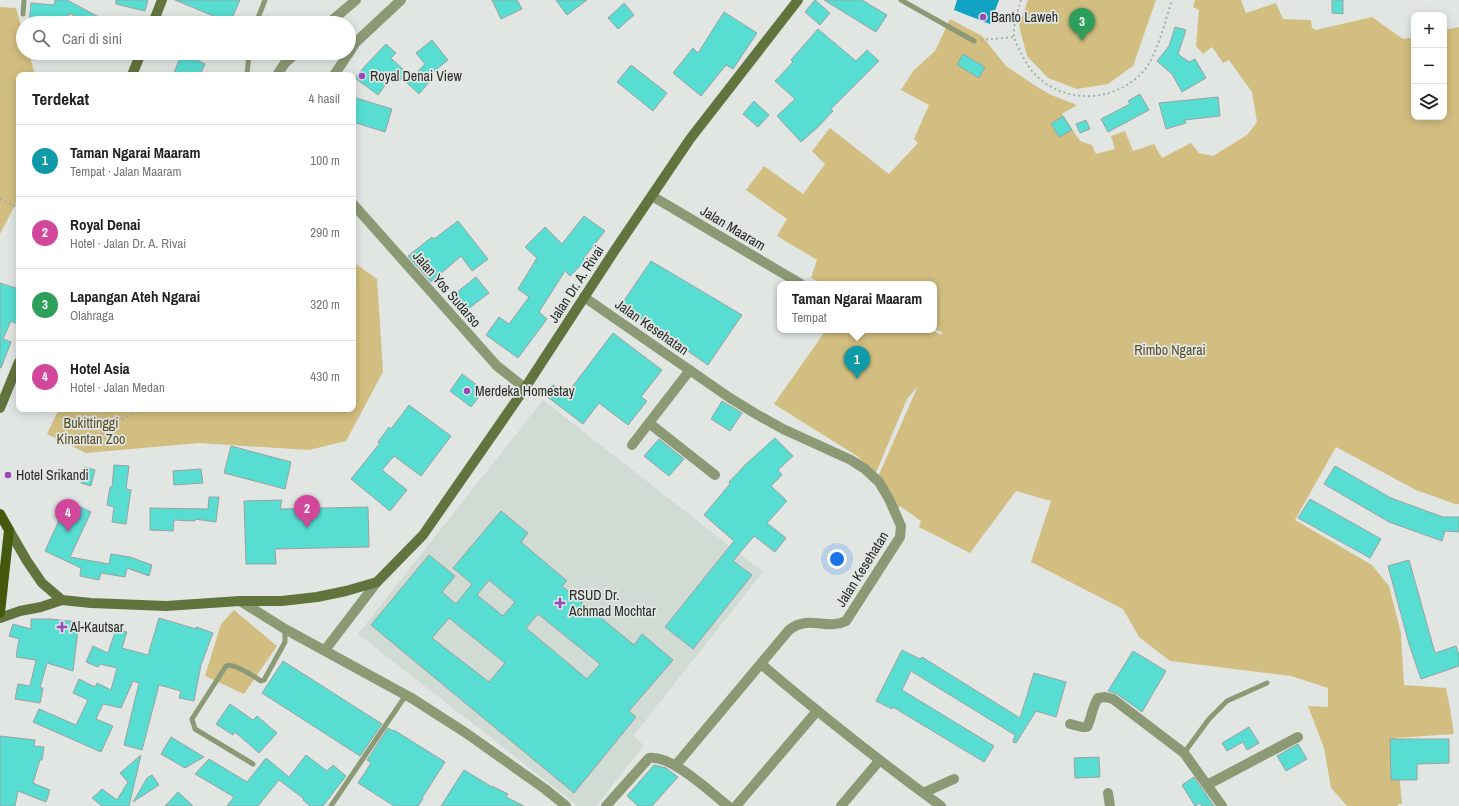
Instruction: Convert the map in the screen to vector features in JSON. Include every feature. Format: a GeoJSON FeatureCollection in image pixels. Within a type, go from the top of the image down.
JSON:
{"type":"FeatureCollection","features":[{"type":"Feature","properties":{"kind":"main road"},"geometry":{"type":"LineString","coordinates":[[156,16],[162,0]]}},
{"type":"Feature","properties":{"kind":"main road","name":"Jalan Dr. A. Rivai"},"geometry":{"type":"LineString","coordinates":[[377,582],[422,535],[525,388],[690,139],[798,0]]}},
{"type":"Feature","properties":{"kind":"main road"},"geometry":{"type":"LineString","coordinates":[[133,72],[138,60]]}},
{"type":"Feature","properties":{"kind":"main road"},"geometry":{"type":"LineString","coordinates":[[0,408],[16,369]]}},
{"type":"Feature","properties":{"kind":"main road"},"geometry":{"type":"LineString","coordinates":[[0,514],[27,561],[42,583],[62,600]]}},
{"type":"Feature","properties":{"kind":"main road"},"geometry":{"type":"LineString","coordinates":[[0,613],[9,530]]}},
{"type":"Feature","properties":{"kind":"main road"},"geometry":{"type":"LineString","coordinates":[[0,618],[62,600],[91,603],[166,606],[282,600],[317,597],[346,591],[377,582]]}},
{"type":"Feature","properties":{"kind":"street"},"geometry":{"type":"LineString","coordinates":[[337,16],[356,0]]}},
{"type":"Feature","properties":{"kind":"street"},"geometry":{"type":"LineString","coordinates":[[356,42],[401,0]]}},
{"type":"Feature","properties":{"kind":"street"},"geometry":{"type":"LineString","coordinates":[[279,72],[288,60]]}},
{"type":"Feature","properties":{"kind":"street"},"geometry":{"type":"LineString","coordinates":[[336,72],[344,60]]}},
{"type":"Feature","properties":{"kind":"street","name":"Jalan Maaram"},"geometry":{"type":"LineString","coordinates":[[652,196],[796,281]]}},
{"type":"Feature","properties":{"kind":"street","name":"Jalan Yos Sudarso"},"geometry":{"type":"LineString","coordinates":[[356,207],[497,366],[525,388]]}},
{"type":"Feature","properties":{"kind":"street","name":"Jalan Kesehatan"},"geometry":{"type":"LineString","coordinates":[[584,297],[756,414],[783,429],[851,460],[865,469],[879,482],[889,499],[901,526],[900,537],[846,621],[840,624],[804,622],[796,624],[789,630],[676,765]]}},
{"type":"Feature","properties":{"kind":"street"},"geometry":{"type":"LineString","coordinates":[[632,445],[690,370]]}},
{"type":"Feature","properties":{"kind":"street"},"geometry":{"type":"LineString","coordinates":[[649,423],[715,475]]}},
{"type":"Feature","properties":{"kind":"street"},"geometry":{"type":"LineString","coordinates":[[326,650],[377,582]]}},
{"type":"Feature","properties":{"kind":"street"},"geometry":{"type":"LineString","coordinates":[[240,601],[285,629],[406,695],[466,733],[545,789],[566,806]]}},
{"type":"Feature","properties":{"kind":"street"},"geometry":{"type":"LineString","coordinates":[[761,664],[879,761],[941,806]]}},
{"type":"Feature","properties":{"kind":"street"},"geometry":{"type":"LineString","coordinates":[[1070,724],[1088,727],[1094,704],[1098,698],[1105,697],[1113,699],[1184,754],[1222,806]]}},
{"type":"Feature","properties":{"kind":"street"},"geometry":{"type":"LineString","coordinates":[[736,806],[817,711]]}},
{"type":"Feature","properties":{"kind":"street"},"geometry":{"type":"LineString","coordinates":[[1207,785],[1298,738]]}},
{"type":"Feature","properties":{"kind":"street"},"geometry":{"type":"LineString","coordinates":[[606,806],[649,758],[656,757],[676,765],[728,806]]}},
{"type":"Feature","properties":{"kind":"street"},"geometry":{"type":"LineString","coordinates":[[841,806],[879,761]]}},
{"type":"Feature","properties":{"kind":"street"},"geometry":{"type":"LineString","coordinates":[[923,793],[954,779]]}},
{"type":"Feature","properties":{"kind":"street"},"geometry":{"type":"LineString","coordinates":[[1108,793],[1110,806]]}},
{"type":"Feature","properties":{"kind":"lane"},"geometry":{"type":"LineString","coordinates":[[23,14],[24,0]]}},
{"type":"Feature","properties":{"kind":"lane"},"geometry":{"type":"LineString","coordinates":[[258,16],[264,0]]}},
{"type":"Feature","properties":{"kind":"lane"},"geometry":{"type":"LineString","coordinates":[[901,0],[974,41]]}},
{"type":"Feature","properties":{"kind":"lane"},"geometry":{"type":"LineString","coordinates":[[246,72],[248,60]]}},
{"type":"Feature","properties":{"kind":"lane"},"geometry":{"type":"LineString","coordinates":[[253,764],[195,729],[192,719],[226,666],[229,664],[261,681],[264,680],[285,642],[285,629]]}},
{"type":"Feature","properties":{"kind":"lane"},"geometry":{"type":"LineString","coordinates":[[1184,754],[1209,719],[1227,701],[1267,683]]}},
{"type":"Feature","properties":{"kind":"lane"},"geometry":{"type":"LineString","coordinates":[[331,806],[406,695]]}},
{"type":"Feature","properties":{"kind":"path"},"geometry":{"type":"LineString","coordinates":[[1021,0],[1017,12],[1014,37],[1025,62],[1036,75],[1049,86],[1065,93],[1082,96],[1099,96],[1115,91],[1130,83],[1143,72],[1152,58],[1172,0]]}},
{"type":"Feature","properties":{"kind":"path"},"geometry":{"type":"LineString","coordinates":[[974,41],[1014,37]]}},
{"type":"Feature","properties":{"kind":"path"},"geometry":{"type":"LineString","coordinates":[[0,199],[16,207]]}},
{"type":"Feature","properties":{"kind":"path"},"geometry":{"type":"LineString","coordinates":[[84,412],[80,424],[79,442],[92,443],[107,430],[134,412]]}},
{"type":"Feature","properties":{"kind":"shaded area","name":"RSUD Dr. Achmad Mochtar"},"geometry":{"type":"Polygon","coordinates":[[[543,400],[763,572],[633,736],[644,745],[596,806],[578,806],[358,634],[543,400]]]}},
{"type":"Feature","properties":{"kind":"green space"},"geometry":{"type":"Polygon","coordinates":[[[1028,0],[1156,0],[1133,66],[1108,84],[1077,89],[1048,78],[1027,56],[1019,26],[1028,0]]]}},
{"type":"Feature","properties":{"kind":"green space","name":"Rimbo Ngarai"},"geometry":{"type":"Polygon","coordinates":[[[1195,0],[1241,0],[1246,13],[1276,3],[1283,19],[1311,20],[1312,28],[1316,30],[1372,17],[1403,39],[1411,38],[1411,120],[1447,120],[1447,29],[1459,27],[1459,504],[1455,504],[1416,490],[1336,447],[1295,520],[1372,565],[1389,586],[1401,633],[1404,685],[1446,688],[1454,734],[1396,738],[1402,804],[1398,804],[1398,806],[1347,806],[1331,788],[1324,748],[1308,706],[1328,707],[1328,688],[1291,676],[1170,661],[1139,637],[1123,609],[1031,562],[1051,501],[1016,491],[970,553],[919,527],[921,521],[900,506],[894,515],[877,479],[918,386],[907,399],[875,475],[857,456],[774,404],[824,333],[937,333],[941,335],[942,332],[937,330],[937,281],[817,281],[811,278],[817,260],[777,236],[787,219],[746,190],[764,166],[803,194],[825,164],[812,151],[830,128],[889,174],[918,143],[914,139],[929,105],[901,90],[914,70],[935,51],[950,19],[982,36],[1006,66],[1034,85],[1051,95],[1077,105],[1062,114],[1080,141],[1092,145],[1096,154],[1115,149],[1111,136],[1125,131],[1133,151],[1154,144],[1162,158],[1191,143],[1199,153],[1213,156],[1247,135],[1257,122],[1252,92],[1229,60],[1223,63],[1212,47],[1203,54],[1196,46],[1199,10],[1193,7],[1195,0]]]}},
{"type":"Feature","properties":{"kind":"green space"},"geometry":{"type":"Polygon","coordinates":[[[0,7],[16,8],[18,16],[16,16],[16,60],[31,60],[34,72],[16,72],[16,203],[0,234],[0,7]]]}},
{"type":"Feature","properties":{"kind":"green space","name":"Bukittinggi Kinantan Zoo"},"geometry":{"type":"Polygon","coordinates":[[[356,264],[377,279],[383,372],[346,441],[309,450],[199,443],[86,453],[47,434],[58,412],[356,412],[356,264]]]}},
{"type":"Feature","properties":{"kind":"green space"},"geometry":{"type":"Polygon","coordinates":[[[234,610],[277,646],[244,694],[205,676],[221,624],[234,610]]]}},
{"type":"Feature","properties":{"kind":"water","name":"Banto Laweh"},"geometry":{"type":"Polygon","coordinates":[[[957,0],[999,0],[990,24],[954,10],[957,0]]]}},
{"type":"Feature","properties":{"kind":"building"},"geometry":{"type":"Polygon","coordinates":[[[55,0],[67,0],[97,16],[75,16],[69,13],[69,16],[30,16],[31,3],[54,5],[55,0]]]}},
{"type":"Feature","properties":{"kind":"building"},"geometry":{"type":"Polygon","coordinates":[[[116,0],[148,0],[145,11],[116,4],[116,0]]]}},
{"type":"Feature","properties":{"kind":"building"},"geometry":{"type":"Polygon","coordinates":[[[175,0],[240,0],[233,16],[213,16],[175,0]]]}},
{"type":"Feature","properties":{"kind":"building"},"geometry":{"type":"Polygon","coordinates":[[[492,0],[517,0],[522,9],[501,19],[492,0]]]}},
{"type":"Feature","properties":{"kind":"building"},"geometry":{"type":"Polygon","coordinates":[[[556,0],[587,0],[567,15],[556,0]]]}},
{"type":"Feature","properties":{"kind":"building"},"geometry":{"type":"Polygon","coordinates":[[[815,0],[830,13],[820,25],[805,12],[815,0]]]}},
{"type":"Feature","properties":{"kind":"building"},"geometry":{"type":"Polygon","coordinates":[[[824,0],[862,0],[887,15],[876,32],[824,0]]]}},
{"type":"Feature","properties":{"kind":"building"},"geometry":{"type":"Polygon","coordinates":[[[1332,0],[1343,0],[1343,14],[1332,13],[1332,0]]]}},
{"type":"Feature","properties":{"kind":"building"},"geometry":{"type":"Polygon","coordinates":[[[624,3],[634,15],[618,29],[608,18],[624,3]]]}},
{"type":"Feature","properties":{"kind":"building"},"geometry":{"type":"Polygon","coordinates":[[[724,12],[757,33],[733,69],[726,65],[701,96],[673,73],[693,48],[698,53],[724,12]]]}},
{"type":"Feature","properties":{"kind":"building"},"geometry":{"type":"Polygon","coordinates":[[[1175,27],[1186,30],[1178,54],[1189,62],[1195,59],[1206,78],[1182,92],[1172,74],[1157,61],[1169,46],[1175,27]]]}},
{"type":"Feature","properties":{"kind":"building"},"geometry":{"type":"Polygon","coordinates":[[[818,29],[856,61],[867,50],[879,61],[831,109],[833,111],[818,127],[801,142],[777,116],[795,99],[775,81],[793,62],[791,60],[818,29]]]}},
{"type":"Feature","properties":{"kind":"building"},"geometry":{"type":"Polygon","coordinates":[[[432,40],[448,60],[427,77],[431,80],[419,94],[407,83],[425,64],[416,53],[432,40]]]}},
{"type":"Feature","properties":{"kind":"building"},"geometry":{"type":"Polygon","coordinates":[[[386,44],[396,53],[391,58],[407,73],[398,82],[392,76],[378,95],[356,79],[365,66],[386,44]]]}},
{"type":"Feature","properties":{"kind":"building"},"geometry":{"type":"Polygon","coordinates":[[[963,54],[985,67],[979,78],[957,65],[963,54]]]}},
{"type":"Feature","properties":{"kind":"building"},"geometry":{"type":"Polygon","coordinates":[[[179,60],[197,60],[205,64],[201,72],[174,72],[179,60]]]}},
{"type":"Feature","properties":{"kind":"building"},"geometry":{"type":"Polygon","coordinates":[[[631,65],[667,93],[653,111],[617,82],[631,65]]]}},
{"type":"Feature","properties":{"kind":"building"},"geometry":{"type":"Polygon","coordinates":[[[1140,94],[1149,110],[1108,132],[1101,119],[1130,104],[1128,101],[1140,94]]]}},
{"type":"Feature","properties":{"kind":"building"},"geometry":{"type":"Polygon","coordinates":[[[1218,97],[1220,116],[1185,120],[1186,123],[1166,129],[1159,103],[1218,97]]]}},
{"type":"Feature","properties":{"kind":"building"},"geometry":{"type":"Polygon","coordinates":[[[356,98],[392,109],[385,132],[356,123],[356,98]]]}},
{"type":"Feature","properties":{"kind":"building"},"geometry":{"type":"Polygon","coordinates":[[[754,101],[769,115],[758,127],[743,114],[754,101]]]}},
{"type":"Feature","properties":{"kind":"building"},"geometry":{"type":"Polygon","coordinates":[[[1063,116],[1072,130],[1059,137],[1051,124],[1063,116]]]}},
{"type":"Feature","properties":{"kind":"building"},"geometry":{"type":"Polygon","coordinates":[[[1086,120],[1090,129],[1080,133],[1076,124],[1086,120]]]}},
{"type":"Feature","properties":{"kind":"building"},"geometry":{"type":"Polygon","coordinates":[[[584,216],[605,231],[583,259],[585,261],[570,276],[565,271],[539,312],[547,319],[518,358],[486,335],[499,317],[509,324],[529,297],[518,289],[537,258],[525,247],[545,227],[562,244],[584,216]]]}},
{"type":"Feature","properties":{"kind":"building"},"geometry":{"type":"Polygon","coordinates":[[[458,221],[488,259],[472,271],[461,256],[431,282],[408,256],[432,237],[434,239],[458,221]]]}},
{"type":"Feature","properties":{"kind":"building"},"geometry":{"type":"Polygon","coordinates":[[[651,261],[742,315],[708,365],[621,305],[651,261]]]}},
{"type":"Feature","properties":{"kind":"building"},"geometry":{"type":"Polygon","coordinates":[[[476,277],[489,293],[468,309],[456,293],[476,277]]]}},
{"type":"Feature","properties":{"kind":"building"},"geometry":{"type":"Polygon","coordinates":[[[0,283],[16,288],[16,324],[11,321],[3,339],[11,342],[0,368],[0,283]]]}},
{"type":"Feature","properties":{"kind":"building"},"geometry":{"type":"Polygon","coordinates":[[[613,333],[662,370],[641,397],[647,401],[628,425],[599,403],[583,424],[545,395],[553,385],[566,395],[613,333]]]}},
{"type":"Feature","properties":{"kind":"building","name":"Merdeka Homestay"},"geometry":{"type":"Polygon","coordinates":[[[462,374],[484,390],[471,407],[450,391],[462,374]]]}},
{"type":"Feature","properties":{"kind":"building"},"geometry":{"type":"Polygon","coordinates":[[[722,401],[742,413],[730,431],[711,419],[722,401]]]}},
{"type":"Feature","properties":{"kind":"building"},"geometry":{"type":"Polygon","coordinates":[[[409,405],[451,436],[421,476],[394,456],[382,470],[407,490],[390,511],[351,479],[380,443],[378,442],[389,427],[391,429],[409,405]]]}},
{"type":"Feature","properties":{"kind":"building"},"geometry":{"type":"Polygon","coordinates":[[[775,438],[793,456],[778,470],[782,475],[771,486],[787,501],[767,523],[786,538],[775,552],[754,536],[733,561],[752,575],[693,649],[665,627],[734,541],[704,515],[730,484],[729,482],[746,464],[775,438]]]}},
{"type":"Feature","properties":{"kind":"building"},"geometry":{"type":"Polygon","coordinates":[[[659,439],[684,459],[669,476],[644,456],[659,439]]]}},
{"type":"Feature","properties":{"kind":"building"},"geometry":{"type":"Polygon","coordinates":[[[231,446],[291,462],[285,489],[224,473],[231,446]]]}},
{"type":"Feature","properties":{"kind":"building"},"geometry":{"type":"Polygon","coordinates":[[[114,465],[129,466],[126,489],[131,490],[126,524],[112,522],[114,507],[107,505],[110,487],[112,487],[114,465]]]}},
{"type":"Feature","properties":{"kind":"building"},"geometry":{"type":"Polygon","coordinates":[[[1335,466],[1391,498],[1443,517],[1459,517],[1459,532],[1445,531],[1442,541],[1389,522],[1324,484],[1335,466]]]}},
{"type":"Feature","properties":{"kind":"building"},"geometry":{"type":"Polygon","coordinates":[[[85,467],[95,470],[91,486],[81,483],[85,467]]]}},
{"type":"Feature","properties":{"kind":"building"},"geometry":{"type":"Polygon","coordinates":[[[201,469],[203,483],[174,485],[173,471],[201,469]]]}},
{"type":"Feature","properties":{"kind":"building"},"geometry":{"type":"Polygon","coordinates":[[[209,497],[219,497],[216,522],[195,519],[195,521],[174,520],[173,531],[150,530],[150,508],[208,509],[209,497]]]}},
{"type":"Feature","properties":{"kind":"building"},"geometry":{"type":"Polygon","coordinates":[[[1310,499],[1381,539],[1370,558],[1298,518],[1310,499]]]}},
{"type":"Feature","properties":{"kind":"building"},"geometry":{"type":"Polygon","coordinates":[[[282,500],[280,509],[368,507],[369,547],[275,549],[276,564],[246,564],[244,501],[282,500]]]}},
{"type":"Feature","properties":{"kind":"building"},"geometry":{"type":"Polygon","coordinates":[[[68,501],[91,512],[70,557],[109,564],[111,554],[130,557],[152,565],[149,576],[127,568],[125,577],[101,573],[99,580],[80,576],[81,568],[45,551],[68,501]]]}},
{"type":"Feature","properties":{"kind":"building"},"geometry":{"type":"Polygon","coordinates":[[[501,511],[528,533],[521,542],[567,581],[562,586],[634,645],[642,634],[673,660],[629,711],[636,717],[574,793],[371,625],[429,555],[455,576],[442,592],[456,604],[472,584],[453,568],[501,511]],[[489,580],[477,595],[503,616],[515,602],[489,580]],[[538,614],[526,628],[587,679],[600,664],[538,614]],[[449,618],[432,638],[489,682],[505,663],[449,618]]]}},
{"type":"Feature","properties":{"kind":"building"},"geometry":{"type":"Polygon","coordinates":[[[1409,560],[1435,653],[1456,646],[1459,655],[1459,666],[1421,679],[1409,644],[1388,566],[1409,560]]]}},
{"type":"Feature","properties":{"kind":"building"},"geometry":{"type":"Polygon","coordinates":[[[159,618],[196,629],[196,627],[213,633],[201,665],[194,701],[179,698],[181,691],[159,685],[142,750],[124,745],[139,683],[133,681],[121,708],[103,704],[96,719],[113,726],[101,752],[33,722],[39,709],[76,725],[88,700],[73,693],[79,679],[95,687],[97,683],[111,690],[117,668],[100,664],[98,667],[86,662],[93,646],[108,653],[116,629],[127,632],[122,648],[148,655],[159,618]]]}},
{"type":"Feature","properties":{"kind":"building"},"geometry":{"type":"Polygon","coordinates":[[[31,619],[79,622],[73,671],[47,663],[40,688],[43,688],[40,703],[15,699],[18,684],[30,686],[36,660],[16,657],[19,639],[9,636],[13,624],[31,629],[31,619]]]}},
{"type":"Feature","properties":{"kind":"building"},"geometry":{"type":"Polygon","coordinates":[[[902,650],[920,659],[922,657],[1020,718],[1034,673],[1066,682],[1056,717],[1036,711],[1016,743],[1013,742],[1015,735],[911,671],[902,690],[994,746],[984,762],[893,707],[892,709],[876,701],[902,650]]]}},
{"type":"Feature","properties":{"kind":"building"},"geometry":{"type":"Polygon","coordinates":[[[1133,651],[1166,671],[1142,712],[1117,694],[1108,691],[1133,651]]]}},
{"type":"Feature","properties":{"kind":"building"},"geometry":{"type":"Polygon","coordinates":[[[283,661],[382,724],[360,756],[262,693],[283,661]]]}},
{"type":"Feature","properties":{"kind":"building"},"geometry":{"type":"Polygon","coordinates":[[[230,704],[253,720],[257,716],[277,733],[259,753],[235,732],[233,735],[216,724],[230,704]]]}},
{"type":"Feature","properties":{"kind":"building"},"geometry":{"type":"Polygon","coordinates":[[[1249,727],[1259,743],[1247,750],[1243,742],[1227,751],[1222,743],[1249,727]]]}},
{"type":"Feature","properties":{"kind":"building"},"geometry":{"type":"Polygon","coordinates":[[[388,728],[393,731],[394,730],[445,762],[418,806],[394,806],[358,783],[371,763],[367,760],[388,728]]]}},
{"type":"Feature","properties":{"kind":"building"},"geometry":{"type":"Polygon","coordinates":[[[0,736],[35,740],[34,746],[44,747],[42,760],[40,760],[33,783],[50,790],[46,802],[18,791],[15,806],[0,806],[0,736]]]}},
{"type":"Feature","properties":{"kind":"building"},"geometry":{"type":"Polygon","coordinates":[[[171,737],[204,757],[185,768],[161,754],[171,737]]]}},
{"type":"Feature","properties":{"kind":"building"},"geometry":{"type":"Polygon","coordinates":[[[1390,739],[1449,739],[1449,763],[1417,764],[1417,780],[1391,780],[1390,739]]]}},
{"type":"Feature","properties":{"kind":"building"},"geometry":{"type":"Polygon","coordinates":[[[1298,744],[1307,759],[1286,771],[1277,756],[1298,744]]]}},
{"type":"Feature","properties":{"kind":"building"},"geometry":{"type":"Polygon","coordinates":[[[141,755],[129,806],[102,806],[92,798],[102,789],[117,800],[128,782],[120,773],[141,755]]]}},
{"type":"Feature","properties":{"kind":"building"},"geometry":{"type":"Polygon","coordinates":[[[306,755],[327,771],[333,765],[346,776],[323,806],[310,806],[303,800],[304,799],[279,780],[258,806],[227,806],[234,797],[195,774],[209,759],[247,782],[266,758],[289,777],[306,755]]]}},
{"type":"Feature","properties":{"kind":"building"},"geometry":{"type":"Polygon","coordinates":[[[1099,757],[1100,777],[1075,778],[1074,758],[1099,757]]]}},
{"type":"Feature","properties":{"kind":"building"},"geometry":{"type":"Polygon","coordinates":[[[654,765],[666,768],[678,777],[652,806],[638,806],[627,796],[654,765]]]}},
{"type":"Feature","properties":{"kind":"building"},"geometry":{"type":"Polygon","coordinates":[[[464,770],[492,787],[508,794],[506,797],[524,806],[441,806],[464,770]]]}},
{"type":"Feature","properties":{"kind":"building"},"geometry":{"type":"Polygon","coordinates":[[[152,775],[159,785],[133,802],[147,778],[152,775]]]}},
{"type":"Feature","properties":{"kind":"building"},"geometry":{"type":"Polygon","coordinates":[[[1194,777],[1214,806],[1202,806],[1200,803],[1195,806],[1182,785],[1194,777]]]}},
{"type":"Feature","properties":{"kind":"building"},"geometry":{"type":"Polygon","coordinates":[[[178,792],[193,806],[165,806],[178,792]]]}},
{"type":"Feature","properties":{"kind":"place","name":"Banto Laweh"},"geometry":{"type":"Point","coordinates":[983,17]}},
{"type":"Feature","properties":{"kind":"place","name":"Lapangan Ateh Ngarai"},"geometry":{"type":"Point","coordinates":[1082,41]}},
{"type":"Feature","properties":{"kind":"place","name":"Royal Denai View"},"geometry":{"type":"Point","coordinates":[362,76]}},
{"type":"Feature","properties":{"kind":"place","name":"Taman Ngarai Maaram"},"geometry":{"type":"Point","coordinates":[857,379]}},
{"type":"Feature","properties":{"kind":"place","name":"Merdeka Homestay"},"geometry":{"type":"Point","coordinates":[467,391]}},
{"type":"Feature","properties":{"kind":"place","name":"Hotel Srikandi"},"geometry":{"type":"Point","coordinates":[8,475]}},
{"type":"Feature","properties":{"kind":"place","name":"Royal Denai"},"geometry":{"type":"Point","coordinates":[307,528]}},
{"type":"Feature","properties":{"kind":"place","name":"Hotel Asia"},"geometry":{"type":"Point","coordinates":[68,532]}},
{"type":"Feature","properties":{"kind":"place","name":"RSUD Dr. Achmad Mochtar"},"geometry":{"type":"Point","coordinates":[560,603]}},
{"type":"Feature","properties":{"kind":"place","name":"Al-Kautsar"},"geometry":{"type":"Point","coordinates":[62,627]}}]}
